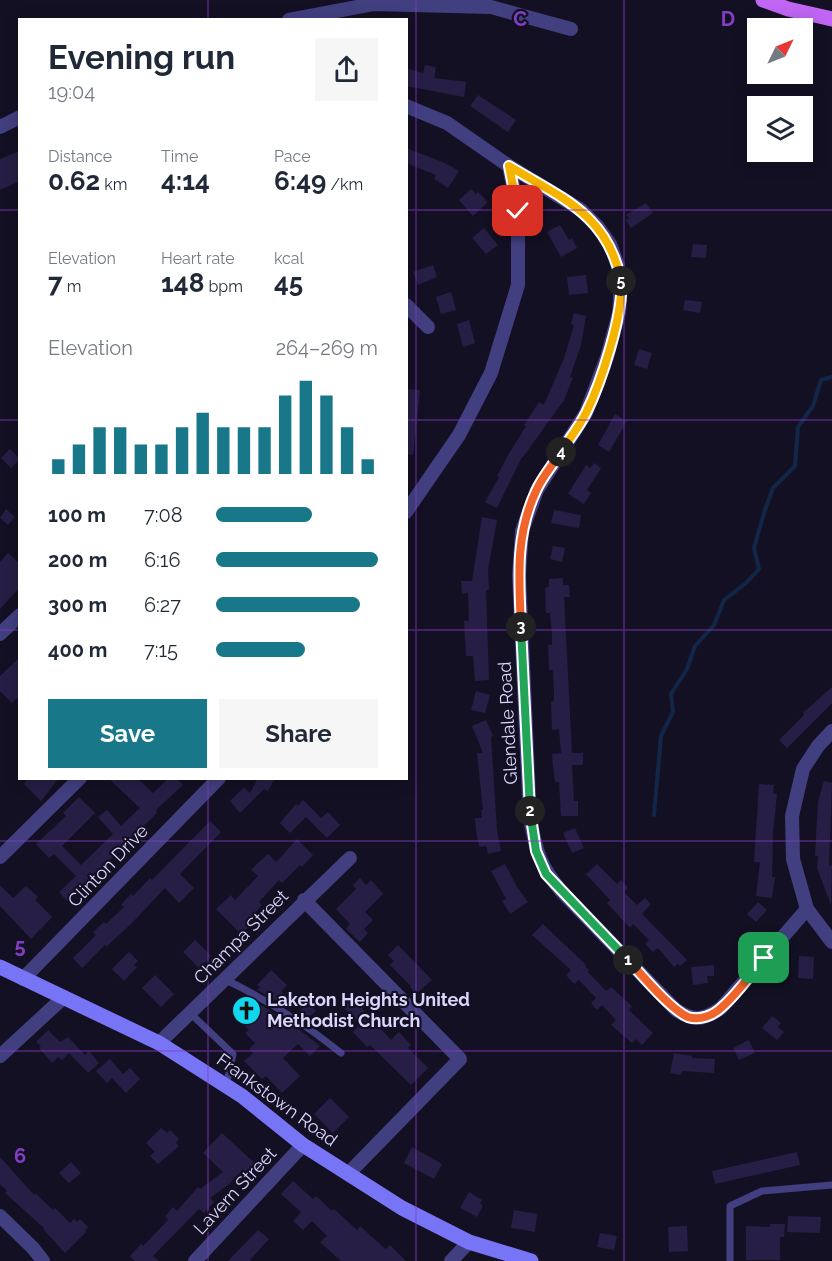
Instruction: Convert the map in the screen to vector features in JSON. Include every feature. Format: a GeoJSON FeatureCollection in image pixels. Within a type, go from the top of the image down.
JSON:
{"type":"FeatureCollection","features":[{"type":"Feature","properties":{"kind":"main road"},"geometry":{"type":"LineString","coordinates":[[763,0],[788,9],[832,19]]}},
{"type":"Feature","properties":{"kind":"main road","name":"Frankstown Road"},"geometry":{"type":"LineString","coordinates":[[0,967],[159,1043],[226,1086],[303,1145],[402,1208],[469,1242],[531,1261]]}},
{"type":"Feature","properties":{"kind":"street"},"geometry":{"type":"LineString","coordinates":[[300,18],[374,4],[492,7],[571,29]]}},
{"type":"Feature","properties":{"kind":"street","name":"Glendale Road"},"geometry":{"type":"LineString","coordinates":[[408,107],[447,123],[509,166],[581,210],[598,227],[610,244],[618,266],[621,284],[619,313],[607,357],[586,413],[537,490],[522,531],[519,575],[530,819],[536,851],[546,874],[676,1010],[697,1019],[709,1016],[721,1008],[807,909]]}},
{"type":"Feature","properties":{"kind":"street"},"geometry":{"type":"LineString","coordinates":[[0,127],[18,118]]}},
{"type":"Feature","properties":{"kind":"street"},"geometry":{"type":"LineString","coordinates":[[408,509],[459,435],[491,372],[518,285],[518,211],[509,166]]}},
{"type":"Feature","properties":{"kind":"street"},"geometry":{"type":"LineString","coordinates":[[408,307],[428,327]]}},
{"type":"Feature","properties":{"kind":"street"},"geometry":{"type":"LineString","coordinates":[[0,634],[18,617]]}},
{"type":"Feature","properties":{"kind":"street"},"geometry":{"type":"LineString","coordinates":[[832,731],[818,746],[803,769],[792,816],[793,859],[807,909],[832,942]]}},
{"type":"Feature","properties":{"kind":"street"},"geometry":{"type":"LineString","coordinates":[[0,857],[78,780]]}},
{"type":"Feature","properties":{"kind":"street","name":"Clinton Drive"},"geometry":{"type":"LineString","coordinates":[[23,979],[217,780]]}},
{"type":"Feature","properties":{"kind":"street","name":"Champa Street"},"geometry":{"type":"LineString","coordinates":[[159,1043],[304,900],[350,858]]}},
{"type":"Feature","properties":{"kind":"street"},"geometry":{"type":"LineString","coordinates":[[304,900],[460,1059],[348,1174]]}},
{"type":"Feature","properties":{"kind":"street"},"geometry":{"type":"LineString","coordinates":[[0,1056],[64,997]]}},
{"type":"Feature","properties":{"kind":"street","name":"Lavern Street"},"geometry":{"type":"LineString","coordinates":[[195,1261],[303,1145]]}},
{"type":"Feature","properties":{"kind":"street"},"geometry":{"type":"LineString","coordinates":[[0,1216],[43,1261]]}},
{"type":"Feature","properties":{"kind":"street"},"geometry":{"type":"LineString","coordinates":[[451,1261],[469,1242]]}},
{"type":"Feature","properties":{"kind":"lane"},"geometry":{"type":"LineString","coordinates":[[224,979],[249,991],[316,1033],[341,1053]]}},
{"type":"Feature","properties":{"kind":"lane"},"geometry":{"type":"LineString","coordinates":[[190,1013],[233,1054],[226,1086]]}},
{"type":"Feature","properties":{"kind":"lane"},"geometry":{"type":"LineString","coordinates":[[729,1261],[730,1206],[762,1191],[832,1185]]}},
{"type":"Feature","properties":{"kind":"building"},"geometry":{"type":"Polygon","coordinates":[[[425,65],[436,67],[434,78],[466,82],[464,97],[408,86],[408,69],[423,73],[425,65]]]}},
{"type":"Feature","properties":{"kind":"building"},"geometry":{"type":"Polygon","coordinates":[[[478,95],[516,120],[508,132],[470,106],[478,95]]]}},
{"type":"Feature","properties":{"kind":"building"},"geometry":{"type":"Polygon","coordinates":[[[408,149],[459,171],[448,188],[434,179],[436,175],[408,164],[408,149]]]}},
{"type":"Feature","properties":{"kind":"building"},"geometry":{"type":"Polygon","coordinates":[[[18,152],[18,182],[0,190],[0,159],[18,152]]]}},
{"type":"Feature","properties":{"kind":"building"},"geometry":{"type":"Polygon","coordinates":[[[471,189],[476,194],[478,192],[488,202],[473,216],[459,200],[471,189]]]}},
{"type":"Feature","properties":{"kind":"building"},"geometry":{"type":"Polygon","coordinates":[[[646,203],[653,213],[631,228],[626,215],[646,203]]]}},
{"type":"Feature","properties":{"kind":"building"},"geometry":{"type":"Polygon","coordinates":[[[560,225],[569,240],[572,238],[577,248],[561,257],[547,232],[560,225]]]}},
{"type":"Feature","properties":{"kind":"building"},"geometry":{"type":"Polygon","coordinates":[[[484,228],[498,245],[486,254],[472,238],[484,228]]]}},
{"type":"Feature","properties":{"kind":"building"},"geometry":{"type":"Polygon","coordinates":[[[693,244],[707,245],[706,258],[691,257],[693,244]]]}},
{"type":"Feature","properties":{"kind":"building"},"geometry":{"type":"Polygon","coordinates":[[[433,265],[437,277],[418,285],[413,272],[433,265]]]}},
{"type":"Feature","properties":{"kind":"building"},"geometry":{"type":"Polygon","coordinates":[[[586,275],[588,293],[569,295],[567,277],[586,275]]]}},
{"type":"Feature","properties":{"kind":"building"},"geometry":{"type":"Polygon","coordinates":[[[451,292],[456,310],[441,314],[436,297],[451,292]]]}},
{"type":"Feature","properties":{"kind":"building"},"geometry":{"type":"Polygon","coordinates":[[[685,300],[702,302],[700,313],[683,310],[685,300]]]}},
{"type":"Feature","properties":{"kind":"building"},"geometry":{"type":"Polygon","coordinates":[[[574,313],[586,316],[581,345],[570,377],[573,378],[564,400],[522,457],[497,508],[485,502],[507,457],[526,426],[524,425],[539,402],[544,405],[564,358],[574,325],[571,324],[574,313]]]}},
{"type":"Feature","properties":{"kind":"building"},"geometry":{"type":"Polygon","coordinates":[[[469,320],[475,343],[463,347],[457,324],[469,320]]]}},
{"type":"Feature","properties":{"kind":"building"},"geometry":{"type":"Polygon","coordinates":[[[639,349],[652,353],[647,369],[634,365],[639,349]]]}},
{"type":"Feature","properties":{"kind":"building"},"geometry":{"type":"Polygon","coordinates":[[[408,389],[420,390],[413,455],[408,454],[408,389]]]}},
{"type":"Feature","properties":{"kind":"building"},"geometry":{"type":"Polygon","coordinates":[[[615,414],[627,421],[609,452],[598,445],[615,414]]]}},
{"type":"Feature","properties":{"kind":"building"},"geometry":{"type":"Polygon","coordinates":[[[10,449],[18,457],[18,461],[11,468],[1,458],[10,449]]]}},
{"type":"Feature","properties":{"kind":"building"},"geometry":{"type":"Polygon","coordinates":[[[594,463],[601,468],[587,490],[591,493],[584,504],[568,494],[586,465],[590,468],[594,463]]]}},
{"type":"Feature","properties":{"kind":"building"},"geometry":{"type":"Polygon","coordinates":[[[6,509],[15,517],[8,525],[0,518],[6,509]]]}},
{"type":"Feature","properties":{"kind":"building"},"geometry":{"type":"Polygon","coordinates":[[[554,510],[581,515],[579,528],[551,523],[554,510]]]}},
{"type":"Feature","properties":{"kind":"building"},"geometry":{"type":"Polygon","coordinates":[[[482,517],[497,520],[488,570],[489,590],[486,590],[489,680],[475,681],[473,656],[466,656],[464,621],[469,621],[468,593],[462,594],[461,581],[472,581],[482,517]]]}},
{"type":"Feature","properties":{"kind":"building"},"geometry":{"type":"Polygon","coordinates":[[[553,546],[565,548],[562,562],[550,559],[553,546]]]}},
{"type":"Feature","properties":{"kind":"building"},"geometry":{"type":"Polygon","coordinates":[[[8,553],[18,562],[18,589],[0,609],[0,562],[8,553]]]}},
{"type":"Feature","properties":{"kind":"building"},"geometry":{"type":"Polygon","coordinates":[[[563,578],[563,585],[569,585],[570,597],[564,597],[572,753],[583,753],[583,765],[572,765],[574,801],[578,801],[578,816],[561,816],[559,782],[555,782],[552,754],[561,753],[559,729],[552,730],[551,702],[554,701],[554,691],[553,670],[549,670],[548,645],[552,645],[552,636],[550,613],[546,613],[545,588],[549,587],[549,579],[563,578]]]}},
{"type":"Feature","properties":{"kind":"building"},"geometry":{"type":"Polygon","coordinates":[[[18,659],[18,698],[12,703],[0,691],[0,676],[18,659]]]}},
{"type":"Feature","properties":{"kind":"building"},"geometry":{"type":"Polygon","coordinates":[[[832,687],[832,703],[787,748],[779,740],[804,715],[803,713],[832,687]]]}},
{"type":"Feature","properties":{"kind":"building"},"geometry":{"type":"Polygon","coordinates":[[[476,691],[490,695],[485,713],[471,710],[476,691]]]}},
{"type":"Feature","properties":{"kind":"building"},"geometry":{"type":"Polygon","coordinates":[[[486,720],[493,736],[491,737],[497,830],[501,851],[488,854],[486,846],[479,847],[476,830],[475,818],[482,818],[481,810],[483,810],[477,753],[483,753],[472,726],[486,720]]]}},
{"type":"Feature","properties":{"kind":"building"},"geometry":{"type":"Polygon","coordinates":[[[27,780],[57,780],[41,801],[24,784],[27,780]]]}},
{"type":"Feature","properties":{"kind":"building"},"geometry":{"type":"Polygon","coordinates":[[[110,780],[139,780],[153,793],[167,780],[178,780],[183,785],[156,810],[152,818],[129,842],[67,901],[59,892],[76,876],[54,854],[49,858],[36,844],[66,816],[63,813],[79,797],[95,813],[62,846],[81,865],[113,834],[98,817],[107,810],[121,826],[140,808],[110,780]]]}},
{"type":"Feature","properties":{"kind":"building"},"geometry":{"type":"Polygon","coordinates":[[[257,780],[274,780],[268,791],[264,789],[240,813],[230,801],[244,787],[250,793],[257,780]]]}},
{"type":"Feature","properties":{"kind":"building"},"geometry":{"type":"Polygon","coordinates":[[[824,781],[832,783],[829,866],[832,865],[831,905],[817,868],[818,856],[815,856],[818,801],[824,781]]]}},
{"type":"Feature","properties":{"kind":"building"},"geometry":{"type":"Polygon","coordinates":[[[759,784],[774,785],[773,793],[777,794],[773,833],[772,877],[775,877],[772,898],[756,896],[760,862],[754,862],[759,784]]]}},
{"type":"Feature","properties":{"kind":"building"},"geometry":{"type":"Polygon","coordinates":[[[303,800],[321,818],[328,812],[340,825],[327,838],[306,817],[290,833],[280,823],[296,804],[298,806],[303,800]]]}},
{"type":"Feature","properties":{"kind":"building"},"geometry":{"type":"Polygon","coordinates":[[[210,821],[221,832],[180,874],[194,888],[179,903],[165,888],[132,923],[82,968],[73,958],[96,935],[93,932],[104,922],[106,924],[124,907],[121,905],[131,894],[133,896],[150,878],[152,880],[210,821]]]}},
{"type":"Feature","properties":{"kind":"building"},"geometry":{"type":"Polygon","coordinates":[[[575,828],[584,848],[572,853],[563,833],[575,828]]]}},
{"type":"Feature","properties":{"kind":"building"},"geometry":{"type":"Polygon","coordinates":[[[297,839],[313,855],[282,883],[279,880],[259,902],[262,905],[252,916],[255,920],[241,934],[216,909],[231,895],[235,900],[258,876],[251,870],[268,854],[276,862],[297,839]]]}},
{"type":"Feature","properties":{"kind":"building"},"geometry":{"type":"Polygon","coordinates":[[[505,864],[528,902],[510,914],[502,901],[506,899],[491,871],[505,864]]]}},
{"type":"Feature","properties":{"kind":"building"},"geometry":{"type":"Polygon","coordinates":[[[597,864],[617,884],[621,880],[628,888],[624,892],[637,905],[645,898],[651,904],[642,914],[687,960],[680,966],[678,964],[674,967],[658,948],[653,952],[645,944],[649,940],[633,924],[630,928],[607,903],[610,900],[586,874],[597,864]]]}},
{"type":"Feature","properties":{"kind":"building"},"geometry":{"type":"Polygon","coordinates":[[[360,878],[366,885],[371,880],[383,894],[365,912],[373,920],[364,929],[368,933],[360,942],[346,929],[350,924],[336,909],[356,889],[353,885],[360,878]]]}},
{"type":"Feature","properties":{"kind":"building"},"geometry":{"type":"Polygon","coordinates":[[[0,885],[13,898],[26,886],[38,897],[35,900],[52,917],[31,939],[0,906],[0,885]]]}},
{"type":"Feature","properties":{"kind":"building"},"geometry":{"type":"Polygon","coordinates":[[[758,902],[767,910],[756,922],[747,914],[758,902]]]}},
{"type":"Feature","properties":{"kind":"building"},"geometry":{"type":"Polygon","coordinates":[[[543,924],[586,965],[588,972],[606,991],[611,987],[632,1006],[629,1010],[653,1033],[642,1045],[636,1039],[632,1043],[611,1025],[616,1020],[602,1005],[597,1010],[591,1003],[596,998],[579,980],[574,984],[566,975],[571,970],[532,935],[543,924]]]}},
{"type":"Feature","properties":{"kind":"building"},"geometry":{"type":"Polygon","coordinates":[[[195,940],[211,956],[199,968],[183,952],[195,940]]]}},
{"type":"Feature","properties":{"kind":"building"},"geometry":{"type":"Polygon","coordinates":[[[398,945],[432,980],[416,994],[390,965],[394,961],[388,955],[398,945]]]}},
{"type":"Feature","properties":{"kind":"building"},"geometry":{"type":"Polygon","coordinates":[[[129,952],[138,961],[134,965],[137,967],[124,981],[112,969],[129,952]]]}},
{"type":"Feature","properties":{"kind":"building"},"geometry":{"type":"Polygon","coordinates":[[[799,956],[814,957],[813,979],[798,978],[799,956]]]}},
{"type":"Feature","properties":{"kind":"building"},"geometry":{"type":"Polygon","coordinates":[[[714,965],[714,976],[707,976],[708,983],[693,985],[691,967],[714,965]]]}},
{"type":"Feature","properties":{"kind":"building"},"geometry":{"type":"Polygon","coordinates":[[[271,970],[287,985],[281,992],[284,994],[277,1001],[257,990],[260,987],[257,985],[271,970]]]}},
{"type":"Feature","properties":{"kind":"building"},"geometry":{"type":"Polygon","coordinates":[[[155,975],[174,994],[161,1007],[142,988],[155,975]]]}},
{"type":"Feature","properties":{"kind":"building"},"geometry":{"type":"Polygon","coordinates":[[[350,996],[391,1040],[399,1032],[411,1045],[408,1048],[428,1068],[411,1085],[370,1045],[367,1047],[353,1032],[360,1024],[341,1005],[350,996]]]}},
{"type":"Feature","properties":{"kind":"building"},"geometry":{"type":"Polygon","coordinates":[[[249,998],[271,1011],[286,1026],[290,1023],[320,1046],[310,1056],[298,1044],[283,1058],[300,1076],[282,1093],[266,1076],[262,1079],[244,1061],[253,1053],[249,1049],[255,1043],[245,1033],[249,1030],[233,1014],[249,998]]]}},
{"type":"Feature","properties":{"kind":"building"},"geometry":{"type":"Polygon","coordinates":[[[308,1002],[316,1011],[306,1020],[298,1015],[308,1002]]]}},
{"type":"Feature","properties":{"kind":"building"},"geometry":{"type":"Polygon","coordinates":[[[772,1016],[781,1023],[778,1027],[784,1032],[777,1040],[762,1028],[772,1016]]]}},
{"type":"Feature","properties":{"kind":"building"},"geometry":{"type":"Polygon","coordinates":[[[48,1030],[60,1042],[68,1037],[85,1055],[89,1051],[99,1063],[88,1073],[69,1053],[62,1060],[58,1057],[52,1063],[36,1042],[48,1030]]]}},
{"type":"Feature","properties":{"kind":"building"},"geometry":{"type":"Polygon","coordinates":[[[749,1040],[755,1053],[739,1060],[733,1048],[749,1040]]]}},
{"type":"Feature","properties":{"kind":"building"},"geometry":{"type":"Polygon","coordinates":[[[674,1053],[692,1056],[692,1058],[715,1059],[714,1073],[682,1071],[681,1075],[670,1073],[674,1053]]]}},
{"type":"Feature","properties":{"kind":"building"},"geometry":{"type":"Polygon","coordinates":[[[110,1059],[123,1074],[130,1068],[140,1079],[126,1093],[112,1078],[107,1083],[96,1071],[110,1059]]]}},
{"type":"Feature","properties":{"kind":"building"},"geometry":{"type":"Polygon","coordinates":[[[330,1098],[349,1117],[333,1133],[314,1114],[330,1098]]]}},
{"type":"Feature","properties":{"kind":"building"},"geometry":{"type":"Polygon","coordinates":[[[161,1128],[167,1133],[170,1130],[179,1139],[176,1143],[179,1146],[158,1164],[150,1156],[155,1152],[146,1143],[161,1128]]]}},
{"type":"Feature","properties":{"kind":"building"},"geometry":{"type":"Polygon","coordinates":[[[222,1133],[259,1167],[250,1176],[243,1169],[228,1185],[210,1198],[214,1202],[204,1213],[199,1209],[153,1256],[159,1261],[135,1261],[130,1256],[168,1220],[165,1216],[173,1207],[177,1211],[198,1187],[200,1189],[223,1172],[203,1153],[222,1133]]]}},
{"type":"Feature","properties":{"kind":"building"},"geometry":{"type":"Polygon","coordinates":[[[412,1147],[442,1164],[434,1179],[404,1163],[412,1147]]]}},
{"type":"Feature","properties":{"kind":"building"},"geometry":{"type":"Polygon","coordinates":[[[797,1152],[800,1165],[715,1184],[712,1171],[797,1152]]]}},
{"type":"Feature","properties":{"kind":"building"},"geometry":{"type":"Polygon","coordinates":[[[0,1157],[34,1195],[35,1193],[53,1210],[55,1208],[70,1223],[74,1219],[77,1222],[80,1219],[88,1227],[86,1232],[65,1253],[44,1228],[5,1193],[7,1191],[0,1184],[0,1157]]]}},
{"type":"Feature","properties":{"kind":"building"},"geometry":{"type":"Polygon","coordinates":[[[71,1162],[81,1173],[69,1183],[59,1173],[71,1162]]]}},
{"type":"Feature","properties":{"kind":"building"},"geometry":{"type":"Polygon","coordinates":[[[293,1181],[313,1199],[316,1196],[332,1211],[334,1209],[357,1230],[360,1226],[386,1249],[390,1245],[406,1261],[341,1261],[320,1242],[327,1236],[312,1221],[303,1230],[293,1221],[301,1212],[281,1194],[293,1181]]]}},
{"type":"Feature","properties":{"kind":"building"},"geometry":{"type":"Polygon","coordinates":[[[469,1192],[482,1200],[480,1203],[483,1206],[477,1217],[460,1208],[469,1192]]]}},
{"type":"Feature","properties":{"kind":"building"},"geometry":{"type":"Polygon","coordinates":[[[514,1210],[537,1214],[535,1232],[511,1228],[514,1210]]]}},
{"type":"Feature","properties":{"kind":"building"},"geometry":{"type":"Polygon","coordinates":[[[788,1216],[821,1217],[820,1233],[787,1232],[788,1216]]]}},
{"type":"Feature","properties":{"kind":"building"},"geometry":{"type":"Polygon","coordinates":[[[770,1224],[785,1224],[784,1237],[780,1237],[780,1260],[746,1260],[746,1226],[770,1227],[770,1224]]]}},
{"type":"Feature","properties":{"kind":"building"},"geometry":{"type":"Polygon","coordinates":[[[687,1226],[688,1251],[669,1252],[668,1227],[687,1226]]]}},
{"type":"Feature","properties":{"kind":"building"},"geometry":{"type":"Polygon","coordinates":[[[258,1230],[269,1239],[251,1261],[228,1261],[258,1230]]]}},
{"type":"Feature","properties":{"kind":"building"},"geometry":{"type":"Polygon","coordinates":[[[600,1233],[617,1236],[614,1250],[597,1247],[600,1233]]]}},
{"type":"Feature","properties":{"kind":"waterway"},"geometry":{"type":"LineString","coordinates":[[654,815],[661,736],[673,712],[671,694],[687,669],[695,646],[714,625],[724,600],[745,584],[759,569],[754,548],[773,488],[795,466],[798,427],[813,406],[821,380],[832,377]]}},
{"type":"Feature","properties":{"kind":"place","name":"Laketon Heights United Methodist Church"},"geometry":{"type":"Point","coordinates":[246,1010]}},
{"type":"Feature","properties":{"kind":"route"},"geometry":{"type":"LineString","coordinates":[[518,211],[509,166],[581,210],[598,227],[610,244],[618,266],[621,284],[619,313],[607,357],[586,413],[537,490],[522,531],[519,575],[530,819],[536,851],[546,874],[562,892],[676,1010],[688,1017],[697,1019],[709,1016],[721,1008],[764,958]]}}]}
